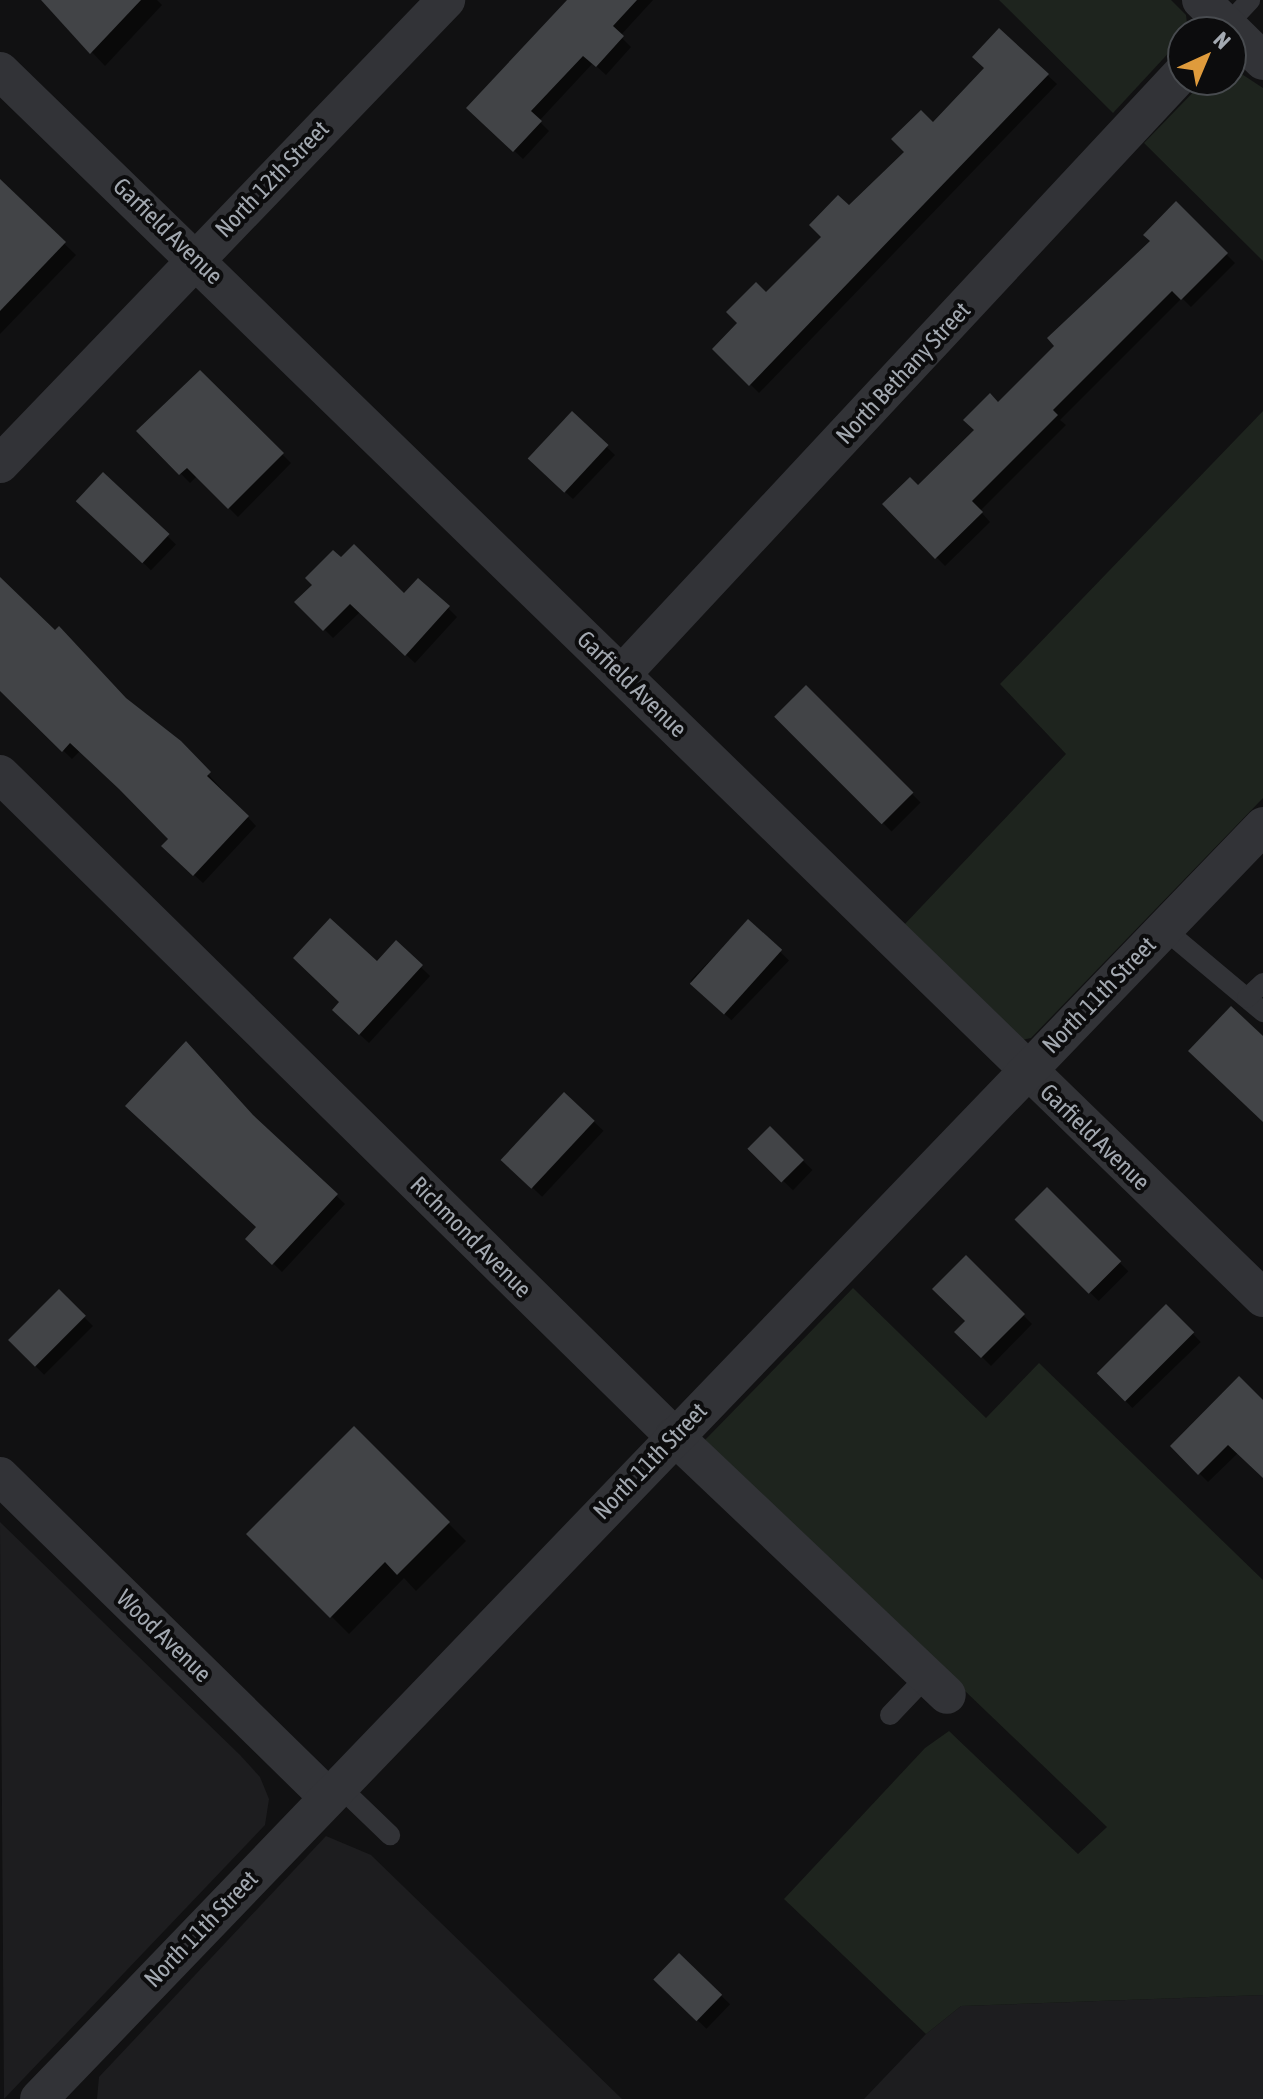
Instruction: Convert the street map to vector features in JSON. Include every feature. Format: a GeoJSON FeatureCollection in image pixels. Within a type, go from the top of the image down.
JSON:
{"type":"FeatureCollection","features":[{"type":"Feature","properties":{"kind":"street","name":"North 12th Street"},"geometry":{"type":"LineString","coordinates":[[0,464],[446,0]]}},
{"type":"Feature","properties":{"kind":"street"},"geometry":{"type":"LineString","coordinates":[[1225,14],[1263,61]]}},
{"type":"Feature","properties":{"kind":"street","name":"Garfield Avenue"},"geometry":{"type":"LineString","coordinates":[[0,71],[196,258],[1025,1071],[1263,1298]]}},
{"type":"Feature","properties":{"kind":"street","name":"North Bethany Street"},"geometry":{"type":"LineString","coordinates":[[622,674],[1167,89]]}},
{"type":"Feature","properties":{"kind":"street","name":"Richmond Avenue"},"geometry":{"type":"LineString","coordinates":[[0,774],[674,1436],[937,1686]]}},
{"type":"Feature","properties":{"kind":"street","name":"North 11th Street"},"geometry":{"type":"LineString","coordinates":[[39,2099],[1263,826]]}},
{"type":"Feature","properties":{"kind":"street","name":"Wood Avenue"},"geometry":{"type":"LineString","coordinates":[[0,1476],[334,1791]]}},
{"type":"Feature","properties":{"kind":"lane"},"geometry":{"type":"LineString","coordinates":[[1163,928],[1263,1012]]}},
{"type":"Feature","properties":{"kind":"lane"},"geometry":{"type":"LineString","coordinates":[[1247,998],[1263,983]]}},
{"type":"Feature","properties":{"kind":"lane"},"geometry":{"type":"LineString","coordinates":[[890,1715],[937,1686]]}},
{"type":"Feature","properties":{"kind":"lane"},"geometry":{"type":"LineString","coordinates":[[334,1791],[390,1835]]}},
{"type":"Feature","properties":{"kind":"shaded area"},"geometry":{"type":"Polygon","coordinates":[[[999,0],[1171,0],[1186,16],[1167,16],[1167,55],[1113,113],[999,0]]]}},
{"type":"Feature","properties":{"kind":"shaded area"},"geometry":{"type":"Polygon","coordinates":[[[1247,78],[1263,88],[1263,261],[1144,143],[1190,96],[1247,96],[1247,78]]]}},
{"type":"Feature","properties":{"kind":"shaded area"},"geometry":{"type":"Polygon","coordinates":[[[1263,411],[1263,798],[1031,1038],[1017,1041],[903,926],[1066,754],[1000,684],[1263,411]]]}},
{"type":"Feature","properties":{"kind":"shaded area"},"geometry":{"type":"Polygon","coordinates":[[[853,1288],[986,1418],[1039,1363],[1263,1580],[1263,1995],[961,2006],[926,2034],[784,1899],[925,1748],[949,1731],[1078,1854],[1107,1827],[704,1441],[853,1288]]]}},
{"type":"Feature","properties":{"kind":"shaded area"},"geometry":{"type":"Polygon","coordinates":[[[0,1522],[240,1755],[260,1777],[269,1799],[265,1825],[4,2099],[0,1522]]]}},
{"type":"Feature","properties":{"kind":"shaded area"},"geometry":{"type":"Polygon","coordinates":[[[326,1836],[371,1855],[622,2099],[97,2099],[99,2077],[326,1836]]]}},
{"type":"Feature","properties":{"kind":"shaded area"},"geometry":{"type":"Polygon","coordinates":[[[1263,1995],[1263,2099],[864,2099],[926,2034],[961,2006],[1263,1995]]]}},
{"type":"Feature","properties":{"kind":"building"},"geometry":{"type":"Polygon","coordinates":[[[41,0],[141,0],[90,54],[41,0]]]}},
{"type":"Feature","properties":{"kind":"building"},"geometry":{"type":"Polygon","coordinates":[[[567,0],[637,0],[613,26],[624,36],[596,67],[583,56],[531,111],[542,121],[513,152],[466,108],[567,0]]]}},
{"type":"Feature","properties":{"kind":"building"},"geometry":{"type":"Polygon","coordinates":[[[999,28],[1049,74],[749,386],[712,349],[737,323],[726,312],[756,282],[766,292],[821,237],[809,225],[838,195],[849,205],[904,152],[891,139],[921,110],[933,122],[984,68],[972,57],[999,28]]]}},
{"type":"Feature","properties":{"kind":"building"},"geometry":{"type":"Polygon","coordinates":[[[0,179],[66,242],[0,311],[0,179]]]}},
{"type":"Feature","properties":{"kind":"building"},"geometry":{"type":"Polygon","coordinates":[[[1176,201],[1228,253],[1181,300],[1172,291],[1053,410],[1058,415],[972,501],[983,512],[935,559],[882,504],[910,477],[918,485],[974,430],[963,420],[990,393],[998,402],[1054,346],[1047,338],[1150,241],[1143,235],[1176,201]]]}},
{"type":"Feature","properties":{"kind":"building"},"geometry":{"type":"Polygon","coordinates":[[[200,370],[284,453],[228,509],[187,468],[179,475],[136,431],[200,370]]]}},
{"type":"Feature","properties":{"kind":"building"},"geometry":{"type":"Polygon","coordinates":[[[572,411],[609,445],[564,493],[528,459],[572,411]]]}},
{"type":"Feature","properties":{"kind":"building"},"geometry":{"type":"Polygon","coordinates":[[[103,472],[170,534],[142,563],[76,501],[103,472]]]}},
{"type":"Feature","properties":{"kind":"building"},"geometry":{"type":"Polygon","coordinates":[[[354,544],[404,593],[418,578],[450,606],[405,656],[350,604],[323,631],[294,602],[312,585],[305,578],[333,550],[341,557],[354,544]]]}},
{"type":"Feature","properties":{"kind":"building"},"geometry":{"type":"Polygon","coordinates":[[[0,577],[55,630],[59,626],[126,698],[181,741],[211,772],[207,776],[249,816],[193,876],[161,846],[168,839],[119,789],[70,743],[62,752],[0,691],[0,577]]]}},
{"type":"Feature","properties":{"kind":"building"},"geometry":{"type":"Polygon","coordinates":[[[806,685],[913,792],[882,824],[774,717],[806,685]]]}},
{"type":"Feature","properties":{"kind":"building"},"geometry":{"type":"Polygon","coordinates":[[[330,918],[377,961],[396,940],[423,965],[359,1035],[332,1010],[339,1002],[293,958],[330,918]]]}},
{"type":"Feature","properties":{"kind":"building"},"geometry":{"type":"Polygon","coordinates":[[[748,919],[782,950],[724,1014],[690,984],[748,919]]]}},
{"type":"Feature","properties":{"kind":"building"},"geometry":{"type":"Polygon","coordinates":[[[1231,1006],[1263,1036],[1263,1122],[1188,1051],[1231,1006]]]}},
{"type":"Feature","properties":{"kind":"building"},"geometry":{"type":"Polygon","coordinates":[[[186,1041],[253,1115],[338,1194],[272,1265],[245,1239],[256,1227],[125,1106],[186,1041]]]}},
{"type":"Feature","properties":{"kind":"building"},"geometry":{"type":"Polygon","coordinates":[[[564,1092],[595,1121],[531,1189],[501,1160],[564,1092]]]}},
{"type":"Feature","properties":{"kind":"building"},"geometry":{"type":"Polygon","coordinates":[[[770,1126],[804,1160],[781,1183],[747,1149],[770,1126]]]}},
{"type":"Feature","properties":{"kind":"building"},"geometry":{"type":"Polygon","coordinates":[[[1047,1187],[1121,1261],[1089,1294],[1014,1220],[1047,1187]]]}},
{"type":"Feature","properties":{"kind":"building"},"geometry":{"type":"Polygon","coordinates":[[[966,1255],[1025,1314],[981,1358],[954,1332],[965,1321],[932,1289],[966,1255]]]}},
{"type":"Feature","properties":{"kind":"building"},"geometry":{"type":"Polygon","coordinates":[[[59,1289],[86,1316],[35,1367],[8,1340],[59,1289]]]}},
{"type":"Feature","properties":{"kind":"building"},"geometry":{"type":"Polygon","coordinates":[[[1166,1304],[1194,1332],[1125,1402],[1097,1373],[1166,1304]]]}},
{"type":"Feature","properties":{"kind":"building"},"geometry":{"type":"Polygon","coordinates":[[[1239,1376],[1263,1400],[1263,1478],[1228,1445],[1198,1475],[1170,1446],[1239,1376]]]}},
{"type":"Feature","properties":{"kind":"building"},"geometry":{"type":"Polygon","coordinates":[[[354,1426],[450,1522],[397,1575],[385,1562],[330,1618],[246,1534],[354,1426]]]}},
{"type":"Feature","properties":{"kind":"building"},"geometry":{"type":"Polygon","coordinates":[[[679,1953],[722,1995],[696,2021],[653,1980],[679,1953]]]}}]}
